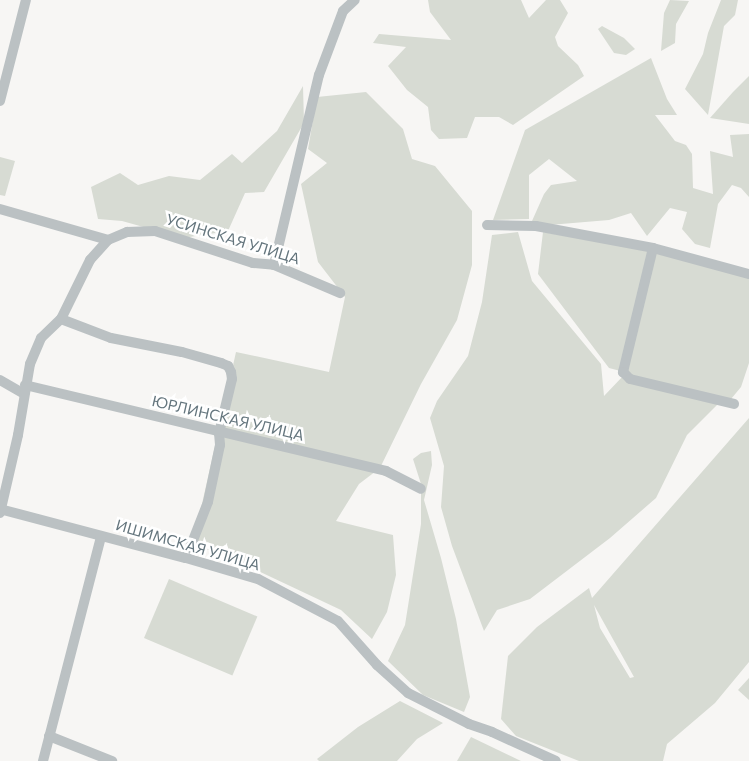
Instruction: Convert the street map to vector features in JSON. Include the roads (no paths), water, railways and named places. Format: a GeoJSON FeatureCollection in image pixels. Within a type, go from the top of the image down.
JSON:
{"type":"FeatureCollection","features":[{"type":"Feature","properties":{"kind":"street"},"geometry":{"type":"LineString","coordinates":[[0,101],[26,0]]}},
{"type":"Feature","properties":{"kind":"street"},"geometry":{"type":"LineString","coordinates":[[274,265],[319,75],[343,11],[355,0]]}},
{"type":"Feature","properties":{"kind":"street"},"geometry":{"type":"LineString","coordinates":[[0,210],[108,240],[90,260],[61,319],[41,338],[30,364],[18,435],[0,511]]}},
{"type":"Feature","properties":{"kind":"street"},"geometry":{"type":"LineString","coordinates":[[487,225],[536,226],[653,248],[749,274]]}},
{"type":"Feature","properties":{"kind":"street","name":"УСИНСКАЯ УЛИЦА"},"geometry":{"type":"LineString","coordinates":[[108,240],[126,232],[155,231],[253,263],[274,265],[340,293]]}},
{"type":"Feature","properties":{"kind":"street"},"geometry":{"type":"LineString","coordinates":[[653,248],[623,366],[625,376],[734,404]]}},
{"type":"Feature","properties":{"kind":"street"},"geometry":{"type":"LineString","coordinates":[[61,319],[111,338],[182,352],[228,366],[232,379],[219,432],[220,446],[208,502],[186,558]]}},
{"type":"Feature","properties":{"kind":"street","name":"ЮРЛИНСКАЯ УЛИЦА"},"geometry":{"type":"LineString","coordinates":[[0,380],[25,389],[386,470],[421,489]]}},
{"type":"Feature","properties":{"kind":"street","name":"ИШИМСКАЯ УЛИЦА"},"geometry":{"type":"LineString","coordinates":[[0,511],[186,558],[258,579],[338,621],[377,665],[408,693],[469,724],[492,732],[556,761]]}},
{"type":"Feature","properties":{"kind":"street"},"geometry":{"type":"LineString","coordinates":[[43,761],[101,536]]}},
{"type":"Feature","properties":{"kind":"street"},"geometry":{"type":"LineString","coordinates":[[49,736],[112,761]]}}]}
